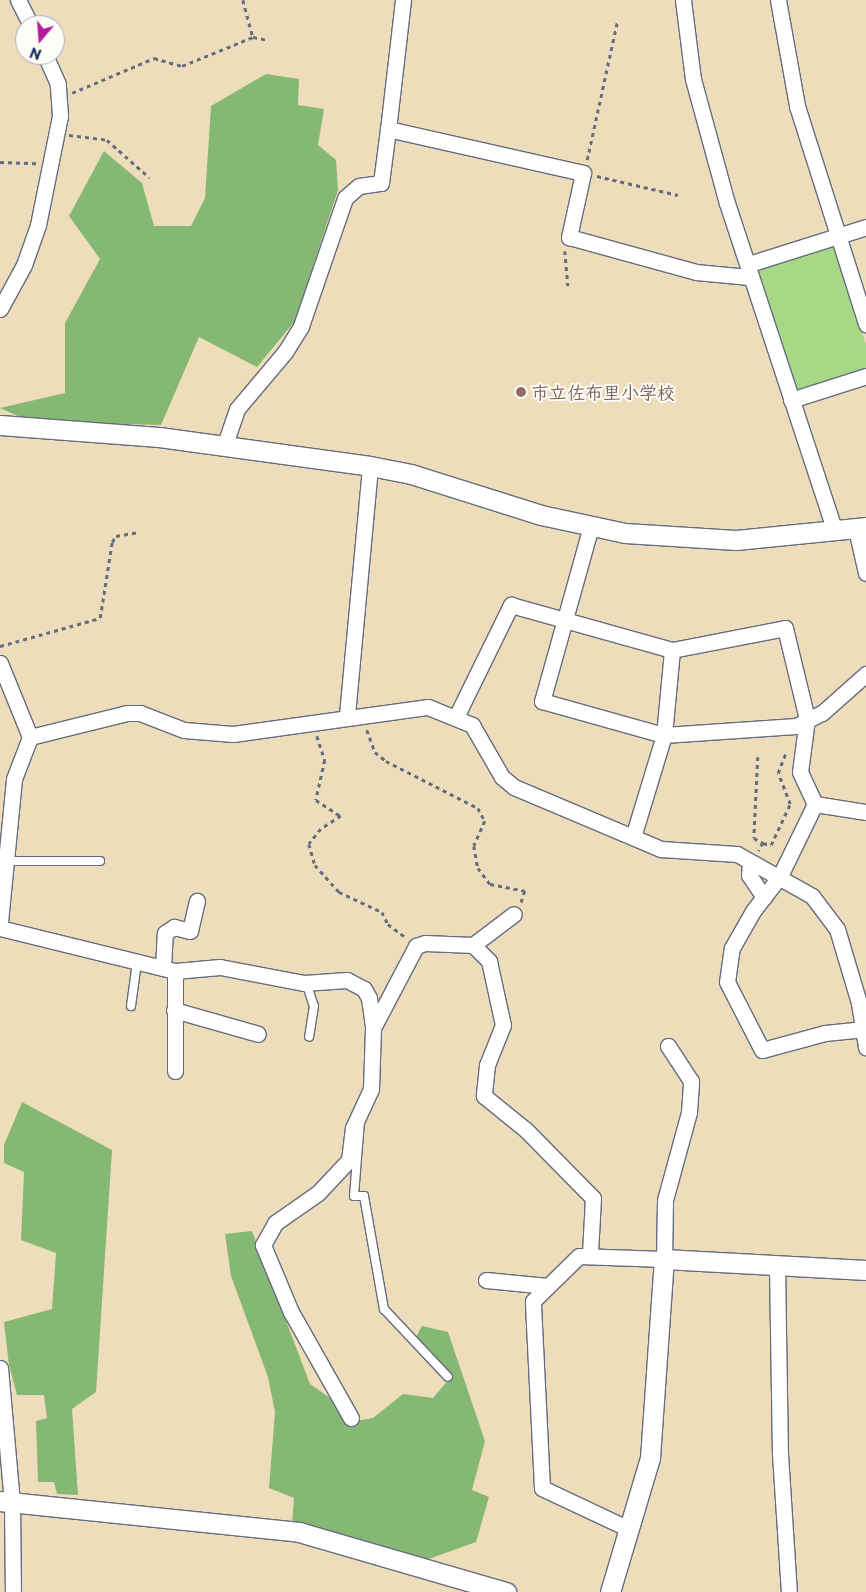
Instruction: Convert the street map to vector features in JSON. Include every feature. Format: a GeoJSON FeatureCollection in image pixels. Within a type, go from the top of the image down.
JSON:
{"type":"FeatureCollection","features":[{"type":"Feature","properties":{"kind":"street"},"geometry":{"type":"LineString","coordinates":[[18,0],[25,15]]}},
{"type":"Feature","properties":{"kind":"street"},"geometry":{"type":"LineString","coordinates":[[225,444],[237,409],[285,352],[301,326],[345,198],[359,186],[381,183],[403,0]]}},
{"type":"Feature","properties":{"kind":"street"},"geometry":{"type":"LineString","coordinates":[[684,0],[693,78],[749,270],[835,532]]}},
{"type":"Feature","properties":{"kind":"street"},"geometry":{"type":"LineString","coordinates":[[778,0],[797,106],[866,324]]}},
{"type":"Feature","properties":{"kind":"street"},"geometry":{"type":"LineString","coordinates":[[0,309],[31,246],[56,132],[58,95],[49,65]]}},
{"type":"Feature","properties":{"kind":"street"},"geometry":{"type":"LineString","coordinates":[[388,129],[583,173],[569,237],[696,272],[749,270],[837,236],[866,227]]}},
{"type":"Feature","properties":{"kind":"street"},"geometry":{"type":"LineString","coordinates":[[791,400],[866,376]]}},
{"type":"Feature","properties":{"kind":"street"},"geometry":{"type":"LineString","coordinates":[[0,425],[225,444],[370,466],[591,526],[698,539],[835,532],[861,528],[866,574]]}},
{"type":"Feature","properties":{"kind":"street"},"geometry":{"type":"LineString","coordinates":[[348,715],[370,466]]}},
{"type":"Feature","properties":{"kind":"street"},"geometry":{"type":"LineString","coordinates":[[591,526],[542,701],[664,735],[807,722],[866,674]]}},
{"type":"Feature","properties":{"kind":"street"},"geometry":{"type":"LineString","coordinates":[[458,715],[511,605],[672,650],[785,628],[807,722],[800,772],[815,804]]}},
{"type":"Feature","properties":{"kind":"street"},"geometry":{"type":"LineString","coordinates":[[633,837],[664,735],[672,650]]}},
{"type":"Feature","properties":{"kind":"street"},"geometry":{"type":"LineString","coordinates":[[0,663],[30,737],[14,779],[8,861],[0,922]]}},
{"type":"Feature","properties":{"kind":"street"},"geometry":{"type":"LineString","coordinates":[[30,737],[127,713],[209,733],[246,732],[348,715],[417,707],[458,715],[472,725],[502,777],[514,787],[661,849],[737,854],[780,876],[812,896],[837,929],[864,1030],[866,1047]]}},
{"type":"Feature","properties":{"kind":"street"},"geometry":{"type":"LineString","coordinates":[[815,804],[866,812]]}},
{"type":"Feature","properties":{"kind":"street"},"geometry":{"type":"LineString","coordinates":[[815,804],[780,876],[764,897],[732,948],[726,982],[762,1050],[825,1033],[864,1030]]}},
{"type":"Feature","properties":{"kind":"street"},"geometry":{"type":"LineString","coordinates":[[752,863],[749,875],[764,897]]}},
{"type":"Feature","properties":{"kind":"street"},"geometry":{"type":"LineString","coordinates":[[175,1071],[174,1010],[164,933],[174,928],[190,931],[197,901]]}},
{"type":"Feature","properties":{"kind":"street"},"geometry":{"type":"LineString","coordinates":[[373,1028],[416,946],[425,942],[473,945],[514,914]]}},
{"type":"Feature","properties":{"kind":"street"},"geometry":{"type":"LineString","coordinates":[[0,928],[169,970],[220,967],[306,982],[356,983],[369,998],[373,1028],[371,1090],[360,1121],[353,1128],[349,1160],[318,1193],[275,1222],[264,1245],[290,1312],[351,1418]]}},
{"type":"Feature","properties":{"kind":"street"},"geometry":{"type":"LineString","coordinates":[[473,945],[489,961],[503,1024],[487,1065],[484,1096],[526,1130],[593,1198],[590,1253]]}},
{"type":"Feature","properties":{"kind":"street"},"geometry":{"type":"LineString","coordinates":[[174,1010],[258,1034]]}},
{"type":"Feature","properties":{"kind":"street"},"geometry":{"type":"LineString","coordinates":[[610,1592],[650,1458],[664,1259],[665,1200],[689,1112],[691,1081],[668,1046]]}},
{"type":"Feature","properties":{"kind":"street"},"geometry":{"type":"LineString","coordinates":[[629,1529],[542,1488],[533,1301],[579,1256],[590,1253],[866,1270]]}},
{"type":"Feature","properties":{"kind":"street"},"geometry":{"type":"LineString","coordinates":[[777,1266],[780,1454],[793,1591]]}},
{"type":"Feature","properties":{"kind":"street"},"geometry":{"type":"LineString","coordinates":[[486,1280],[548,1286]]}},
{"type":"Feature","properties":{"kind":"street"},"geometry":{"type":"LineString","coordinates":[[0,1368],[6,1501],[13,1592]]}},
{"type":"Feature","properties":{"kind":"street"},"geometry":{"type":"LineString","coordinates":[[6,1501],[299,1532],[506,1592]]}},
{"type":"Feature","properties":{"kind":"lane"},"geometry":{"type":"LineString","coordinates":[[8,861],[100,861]]}},
{"type":"Feature","properties":{"kind":"lane"},"geometry":{"type":"LineString","coordinates":[[131,1006],[137,962]]}},
{"type":"Feature","properties":{"kind":"lane"},"geometry":{"type":"LineString","coordinates":[[306,982],[314,1006],[309,1037]]}},
{"type":"Feature","properties":{"kind":"lane"},"geometry":{"type":"LineString","coordinates":[[360,1121],[354,1196],[364,1196],[384,1309],[448,1377]]}},
{"type":"Feature","properties":{"kind":"path"},"geometry":{"type":"LineString","coordinates":[[244,0],[253,37]]}},
{"type":"Feature","properties":{"kind":"path"},"geometry":{"type":"LineString","coordinates":[[617,22],[583,173],[678,194]]}},
{"type":"Feature","properties":{"kind":"path"},"geometry":{"type":"LineString","coordinates":[[58,95],[74,93],[154,58],[182,66],[253,37],[268,40]]}},
{"type":"Feature","properties":{"kind":"path"},"geometry":{"type":"LineString","coordinates":[[56,132],[101,137],[150,178]]}},
{"type":"Feature","properties":{"kind":"path"},"geometry":{"type":"LineString","coordinates":[[0,162],[48,164]]}},
{"type":"Feature","properties":{"kind":"path"},"geometry":{"type":"LineString","coordinates":[[568,286],[565,248],[569,237]]}},
{"type":"Feature","properties":{"kind":"path"},"geometry":{"type":"LineString","coordinates":[[0,646],[92,624],[100,618],[112,542],[116,536],[139,532]]}},
{"type":"Feature","properties":{"kind":"path"},"geometry":{"type":"LineString","coordinates":[[363,714],[375,752],[386,761],[478,808],[485,821],[474,846],[478,868],[490,884],[525,891],[514,914]]}},
{"type":"Feature","properties":{"kind":"path"},"geometry":{"type":"LineString","coordinates":[[309,721],[325,760],[316,800],[341,816],[312,839],[309,848],[315,865],[340,892],[382,912],[388,924],[416,946]]}},
{"type":"Feature","properties":{"kind":"path"},"geometry":{"type":"LineString","coordinates":[[758,757],[754,838],[771,845],[790,804],[778,772],[786,752]]}},
{"type":"Feature","properties":{"kind":"path"},"geometry":{"type":"LineString","coordinates":[[752,863],[763,843]]}},
{"type":"Feature","properties":{"kind":"green space"},"geometry":{"type":"Polygon","coordinates":[[[266,74],[299,79],[298,105],[324,109],[318,145],[336,160],[338,190],[295,321],[257,367],[199,337],[161,425],[31,422],[0,408],[65,393],[65,323],[100,259],[69,216],[104,151],[142,183],[154,226],[191,226],[205,198],[211,106],[266,74]]]}},
{"type":"Feature","properties":{"kind":"green space"},"geometry":{"type":"Polygon","coordinates":[[[829,245],[836,248],[866,345],[866,371],[800,393],[795,390],[757,273],[760,266],[829,245]]]}},
{"type":"Feature","properties":{"kind":"green space"},"geometry":{"type":"Polygon","coordinates":[[[22,1102],[112,1150],[96,1392],[72,1409],[78,1495],[57,1494],[54,1482],[38,1482],[36,1421],[47,1418],[44,1395],[17,1395],[9,1365],[4,1322],[52,1309],[56,1253],[21,1240],[24,1172],[4,1163],[4,1145],[22,1102]]]}},
{"type":"Feature","properties":{"kind":"green space"},"geometry":{"type":"Polygon","coordinates":[[[252,1231],[310,1384],[333,1400],[349,1422],[373,1418],[403,1394],[433,1398],[450,1378],[415,1339],[422,1326],[448,1332],[485,1441],[472,1490],[489,1497],[476,1542],[423,1561],[292,1524],[294,1498],[269,1488],[275,1412],[268,1377],[231,1276],[225,1234],[252,1231]]]}},
{"type":"Feature","properties":{"kind":"place","name":"市立佐布里小学校"},"geometry":{"type":"Point","coordinates":[521,392]}}]}
